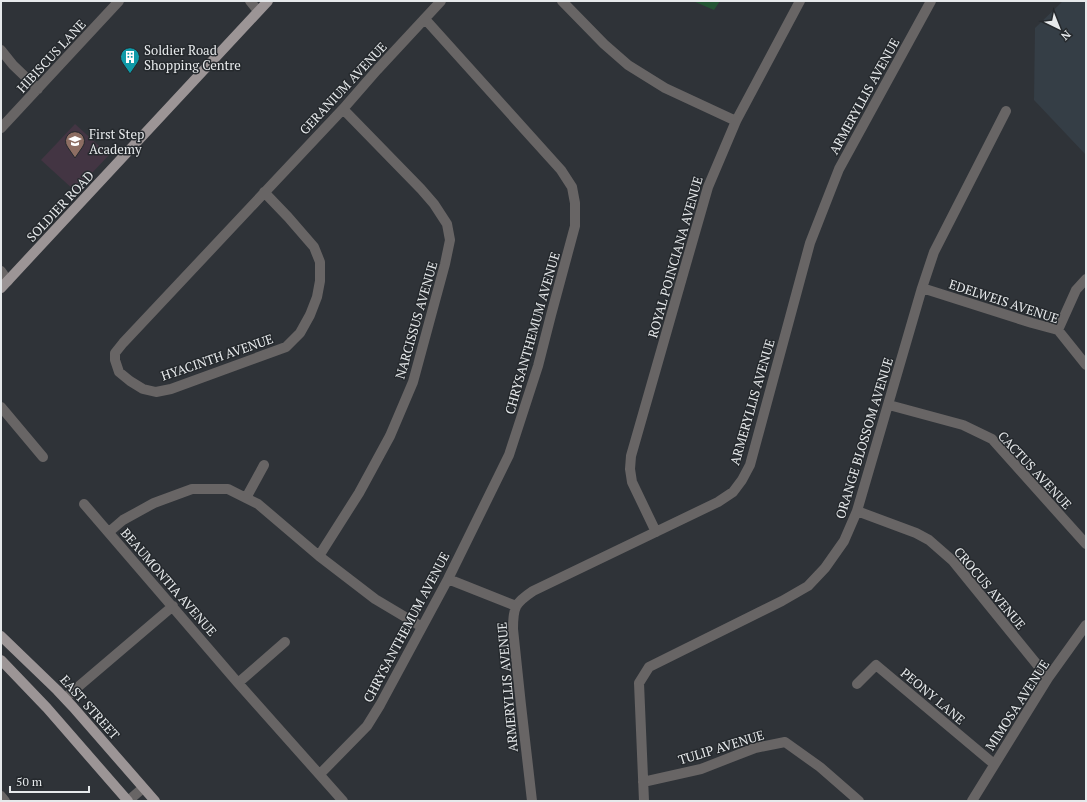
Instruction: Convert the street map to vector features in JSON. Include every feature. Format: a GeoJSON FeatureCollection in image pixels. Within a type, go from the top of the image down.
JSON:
{"type":"FeatureCollection","features":[{"type":"Feature","properties":{"kind":"main road","name":"SOLDIER ROAD"},"geometry":{"type":"LineString","coordinates":[[5,285],[268,1]]}},
{"type":"Feature","properties":{"kind":"main road","name":"EAST STREET"},"geometry":{"type":"LineString","coordinates":[[1,636],[65,698],[155,801]]}},
{"type":"Feature","properties":{"kind":"main road"},"geometry":{"type":"LineString","coordinates":[[1,660],[46,708],[128,801]]}},
{"type":"Feature","properties":{"kind":"street"},"geometry":{"type":"LineString","coordinates":[[250,1],[258,11]]}},
{"type":"Feature","properties":{"kind":"street","name":"GERANIUM AVENUE"},"geometry":{"type":"LineString","coordinates":[[264,192],[343,109],[441,1]]}},
{"type":"Feature","properties":{"kind":"street"},"geometry":{"type":"LineString","coordinates":[[562,1],[604,44],[628,65],[664,88],[736,121]]}},
{"type":"Feature","properties":{"kind":"street","name":"ROYAL POINCIANA AVENUE"},"geometry":{"type":"LineString","coordinates":[[656,532],[632,482],[630,470],[632,456],[708,187],[736,121],[800,1]]}},
{"type":"Feature","properties":{"kind":"street","name":"ARMERYLLIS AVENUE"},"geometry":{"type":"LineString","coordinates":[[532,801],[513,629],[513,616],[516,606],[522,598],[533,591],[718,502],[733,492],[742,480],[750,465],[810,243],[839,169],[931,1]]}},
{"type":"Feature","properties":{"kind":"street","name":"HIBISCUS LANE"},"geometry":{"type":"LineString","coordinates":[[1,128],[38,89],[113,3]]}},
{"type":"Feature","properties":{"kind":"street","name":"CHRYSANTHEMUM AVENUE"},"geometry":{"type":"LineString","coordinates":[[320,774],[367,726],[380,705],[448,579],[509,455],[538,366],[575,226],[576,203],[572,187],[561,170],[425,19]]}},
{"type":"Feature","properties":{"kind":"street"},"geometry":{"type":"LineString","coordinates":[[1,50],[13,65],[38,89]]}},
{"type":"Feature","properties":{"kind":"street","name":"NARCISSUS AVENUE"},"geometry":{"type":"LineString","coordinates":[[319,556],[360,493],[390,436],[413,382],[445,264],[450,240],[447,224],[434,204],[343,109]]}},
{"type":"Feature","properties":{"kind":"street","name":"ORANGE BLOSSOM AVENUE"},"geometry":{"type":"LineString","coordinates":[[644,801],[639,683],[649,667],[782,601],[808,586],[825,568],[844,542],[857,511],[922,288],[934,252],[1006,111]]}},
{"type":"Feature","properties":{"kind":"street","name":"HYACINTH AVENUE"},"geometry":{"type":"LineString","coordinates":[[264,192],[314,247],[320,262],[320,281],[317,297],[310,315],[300,333],[286,347],[171,389],[156,392],[143,389],[130,381],[119,372],[115,360],[115,353],[123,342],[264,192]]}},
{"type":"Feature","properties":{"kind":"street"},"geometry":{"type":"LineString","coordinates":[[1,271],[5,285]]}},
{"type":"Feature","properties":{"kind":"street"},"geometry":{"type":"LineString","coordinates":[[1058,330],[1076,290],[1086,279]]}},
{"type":"Feature","properties":{"kind":"street","name":"EDELWEIS AVENUE"},"geometry":{"type":"LineString","coordinates":[[922,288],[1058,330],[1086,365]]}},
{"type":"Feature","properties":{"kind":"street","name":"CACTUS AVENUE"},"geometry":{"type":"LineString","coordinates":[[889,405],[963,425],[992,439],[1086,544]]}},
{"type":"Feature","properties":{"kind":"street"},"geometry":{"type":"LineString","coordinates":[[1,407],[43,457]]}},
{"type":"Feature","properties":{"kind":"street"},"geometry":{"type":"LineString","coordinates":[[246,498],[264,465]]}},
{"type":"Feature","properties":{"kind":"street","name":"BEAUMONTIA AVENUE"},"geometry":{"type":"LineString","coordinates":[[343,801],[238,683],[109,532],[123,520],[154,502],[192,489],[228,489],[258,504],[319,556],[375,599],[394,612],[422,627]]}},
{"type":"Feature","properties":{"kind":"street"},"geometry":{"type":"LineString","coordinates":[[84,504],[109,532]]}},
{"type":"Feature","properties":{"kind":"street","name":"CROCUS AVENUE"},"geometry":{"type":"LineString","coordinates":[[857,511],[916,533],[929,540],[953,561],[1048,678]]}},
{"type":"Feature","properties":{"kind":"street"},"geometry":{"type":"LineString","coordinates":[[448,579],[516,606]]}},
{"type":"Feature","properties":{"kind":"street"},"geometry":{"type":"LineString","coordinates":[[65,698],[173,606]]}},
{"type":"Feature","properties":{"kind":"street","name":"MIMOSA AVENUE"},"geometry":{"type":"LineString","coordinates":[[972,801],[1048,678],[1086,625]]}},
{"type":"Feature","properties":{"kind":"street"},"geometry":{"type":"LineString","coordinates":[[238,683],[285,642]]}},
{"type":"Feature","properties":{"kind":"street","name":"PEONY LANE"},"geometry":{"type":"LineString","coordinates":[[857,684],[876,665],[994,764]]}},
{"type":"Feature","properties":{"kind":"street","name":"TULIP AVENUE"},"geometry":{"type":"LineString","coordinates":[[643,782],[701,768],[755,748],[785,742],[820,766],[859,801]]}},
{"type":"Feature","properties":{"kind":"street"},"geometry":{"type":"LineString","coordinates":[[128,801],[143,788]]}},
{"type":"Feature","properties":{"kind":"street"},"geometry":{"type":"LineString","coordinates":[[1,796],[5,801]]}},
{"type":"Feature","properties":{"kind":"shaded area"},"geometry":{"type":"Polygon","coordinates":[[[1063,1],[1086,1],[1086,155],[1034,100],[1035,28],[1063,1]]]}},
{"type":"Feature","properties":{"kind":"shaded area","name":"First Step Academy"},"geometry":{"type":"Polygon","coordinates":[[[75,124],[109,155],[75,191],[41,160],[75,124]]]}},
{"type":"Feature","properties":{"kind":"green space"},"geometry":{"type":"Polygon","coordinates":[[[693,1],[720,1],[714,10],[693,1]]]}},
{"type":"Feature","properties":{"kind":"place","name":"Soldier Road Shopping Centre"},"geometry":{"type":"Point","coordinates":[130,74]}},
{"type":"Feature","properties":{"kind":"place","name":"First Step Academy"},"geometry":{"type":"Point","coordinates":[75,158]}}]}
